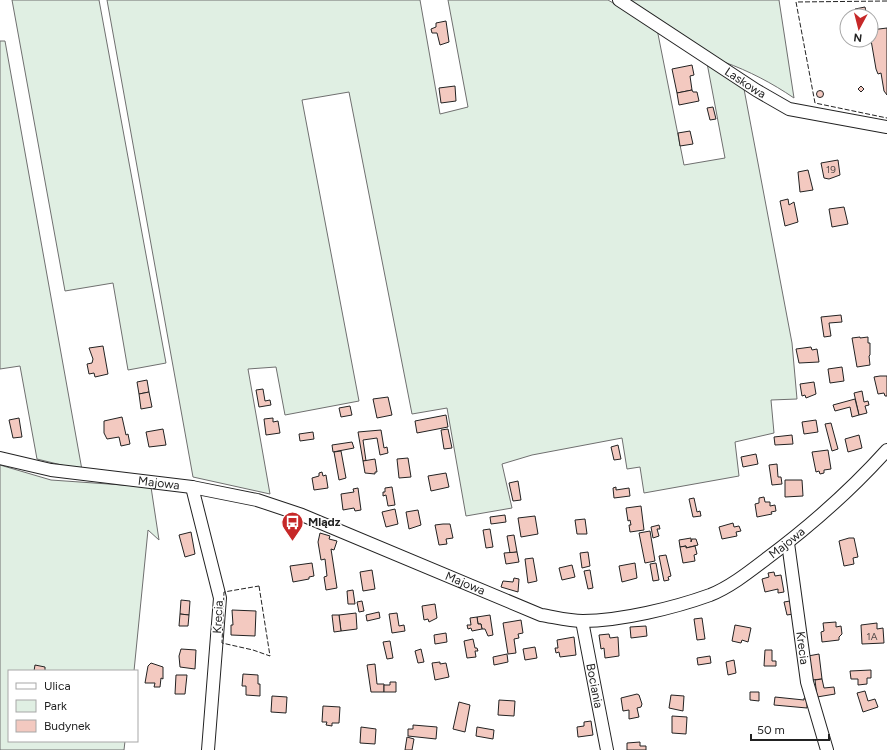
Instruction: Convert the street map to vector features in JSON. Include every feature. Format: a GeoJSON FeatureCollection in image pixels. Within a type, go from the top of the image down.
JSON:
{"type":"FeatureCollection","features":[{"type":"Feature","properties":{"kind":"street","name":"Laskowa"},"geometry":{"type":"LineString","coordinates":[[619,0],[756,90],[789,109],[887,127]]}},
{"type":"Feature","properties":{"kind":"street","name":"Majowa"},"geometry":{"type":"LineString","coordinates":[[0,458],[51,470],[192,487],[257,500],[302,514],[537,614],[582,621],[611,618],[663,609],[711,594],[746,575],[788,543],[882,461],[887,450]]}},
{"type":"Feature","properties":{"kind":"street","name":"Krecia"},"geometry":{"type":"LineString","coordinates":[[192,487],[220,598],[208,750]]}},
{"type":"Feature","properties":{"kind":"street","name":"Krecia"},"geometry":{"type":"LineString","coordinates":[[788,543],[807,682],[827,750]]}},
{"type":"Feature","properties":{"kind":"street","name":"Bociania"},"geometry":{"type":"LineString","coordinates":[[582,621],[607,750]]}},
{"type":"Feature","properties":{"kind":"green space"},"geometry":{"type":"Polygon","coordinates":[[[12,0],[99,0],[166,363],[128,370],[113,283],[65,291],[12,0]]]}},
{"type":"Feature","properties":{"kind":"green space"},"geometry":{"type":"Polygon","coordinates":[[[107,0],[420,0],[440,114],[468,107],[448,0],[608,0],[657,29],[684,165],[725,158],[707,63],[744,89],[792,343],[797,399],[771,400],[774,433],[735,442],[739,476],[644,493],[640,467],[627,469],[622,438],[532,455],[502,464],[512,508],[466,516],[447,408],[412,414],[349,92],[302,100],[359,401],[285,415],[276,367],[248,369],[270,494],[193,477],[107,0]]]}},
{"type":"Feature","properties":{"kind":"green space"},"geometry":{"type":"Polygon","coordinates":[[[630,0],[779,0],[794,98],[760,78],[724,62],[630,0]]]}},
{"type":"Feature","properties":{"kind":"green space"},"geometry":{"type":"Polygon","coordinates":[[[0,41],[5,41],[82,470],[37,459],[20,366],[0,369],[0,41]]]}},
{"type":"Feature","properties":{"kind":"green space"},"geometry":{"type":"Polygon","coordinates":[[[0,465],[51,480],[151,487],[159,540],[148,530],[134,670],[8,670],[8,742],[125,742],[124,750],[0,750],[0,465]]]}},
{"type":"Feature","properties":{"kind":"building"},"geometry":{"type":"Polygon","coordinates":[[[446,21],[449,42],[440,45],[437,33],[432,33],[431,29],[436,27],[436,23],[446,21]]]}},
{"type":"Feature","properties":{"kind":"building"},"geometry":{"type":"Polygon","coordinates":[[[887,28],[887,95],[884,91],[881,73],[878,74],[876,69],[872,48],[879,48],[879,29],[887,28]]]}},
{"type":"Feature","properties":{"kind":"building"},"geometry":{"type":"Polygon","coordinates":[[[692,65],[694,75],[690,76],[692,90],[677,93],[672,69],[692,65]]]}},
{"type":"Feature","properties":{"kind":"building"},"geometry":{"type":"Polygon","coordinates":[[[455,86],[456,101],[441,103],[439,88],[455,86]]]}},
{"type":"Feature","properties":{"kind":"building"},"geometry":{"type":"Polygon","coordinates":[[[861,86],[864,89],[861,92],[858,89],[861,86]]]}},
{"type":"Feature","properties":{"kind":"building"},"geometry":{"type":"Polygon","coordinates":[[[692,90],[693,92],[697,92],[699,101],[679,105],[677,93],[692,90]]]}},
{"type":"Feature","properties":{"kind":"building"},"geometry":{"type":"Polygon","coordinates":[[[820,90],[823,91],[823,97],[820,98],[817,97],[816,94],[817,91],[820,90]]]}},
{"type":"Feature","properties":{"kind":"building"},"geometry":{"type":"Polygon","coordinates":[[[713,107],[716,119],[710,120],[707,108],[713,107]]]}},
{"type":"Feature","properties":{"kind":"building"},"geometry":{"type":"Polygon","coordinates":[[[690,131],[693,144],[680,146],[678,133],[690,131]]]}},
{"type":"Feature","properties":{"kind":"building"},"geometry":{"type":"Polygon","coordinates":[[[838,160],[840,175],[829,179],[824,178],[821,163],[838,160]]]}},
{"type":"Feature","properties":{"kind":"building"},"geometry":{"type":"Polygon","coordinates":[[[808,170],[813,190],[800,192],[798,172],[808,170]]]}},
{"type":"Feature","properties":{"kind":"building"},"geometry":{"type":"Polygon","coordinates":[[[788,199],[789,205],[794,202],[798,222],[785,226],[780,201],[788,199]]]}},
{"type":"Feature","properties":{"kind":"building"},"geometry":{"type":"Polygon","coordinates":[[[844,207],[848,224],[832,227],[829,209],[844,207]]]}},
{"type":"Feature","properties":{"kind":"building"},"geometry":{"type":"Polygon","coordinates":[[[841,315],[842,322],[829,323],[831,336],[824,337],[821,317],[841,315]]]}},
{"type":"Feature","properties":{"kind":"building"},"geometry":{"type":"Polygon","coordinates":[[[868,337],[868,343],[870,343],[870,365],[857,367],[852,338],[868,337]]]}},
{"type":"Feature","properties":{"kind":"building"},"geometry":{"type":"Polygon","coordinates":[[[103,346],[108,374],[95,377],[94,373],[89,374],[87,364],[92,363],[93,359],[89,348],[103,346]]]}},
{"type":"Feature","properties":{"kind":"building"},"geometry":{"type":"Polygon","coordinates":[[[811,347],[812,350],[817,349],[819,362],[799,363],[796,349],[811,347]]]}},
{"type":"Feature","properties":{"kind":"building"},"geometry":{"type":"Polygon","coordinates":[[[842,367],[844,381],[830,383],[828,369],[842,367]]]}},
{"type":"Feature","properties":{"kind":"building"},"geometry":{"type":"Polygon","coordinates":[[[887,376],[887,396],[885,396],[884,393],[878,394],[874,377],[887,376]]]}},
{"type":"Feature","properties":{"kind":"building"},"geometry":{"type":"Polygon","coordinates":[[[147,380],[149,392],[139,394],[137,382],[147,380]]]}},
{"type":"Feature","properties":{"kind":"building"},"geometry":{"type":"Polygon","coordinates":[[[814,382],[816,394],[806,398],[805,395],[802,396],[800,384],[814,382]]]}},
{"type":"Feature","properties":{"kind":"building"},"geometry":{"type":"Polygon","coordinates":[[[263,389],[265,401],[270,400],[271,405],[259,407],[256,390],[263,389]]]}},
{"type":"Feature","properties":{"kind":"building"},"geometry":{"type":"Polygon","coordinates":[[[862,391],[864,402],[868,401],[869,405],[865,406],[867,413],[859,415],[854,393],[862,391]]]}},
{"type":"Feature","properties":{"kind":"building"},"geometry":{"type":"Polygon","coordinates":[[[149,392],[152,407],[141,409],[139,394],[149,392]]]}},
{"type":"Feature","properties":{"kind":"building"},"geometry":{"type":"Polygon","coordinates":[[[388,397],[392,415],[377,418],[373,399],[388,397]]]}},
{"type":"Feature","properties":{"kind":"building"},"geometry":{"type":"Polygon","coordinates":[[[855,399],[859,415],[852,417],[850,407],[835,411],[833,405],[855,399]]]}},
{"type":"Feature","properties":{"kind":"building"},"geometry":{"type":"Polygon","coordinates":[[[350,406],[352,415],[341,417],[339,408],[350,406]]]}},
{"type":"Feature","properties":{"kind":"building"},"geometry":{"type":"Polygon","coordinates":[[[446,415],[448,427],[417,433],[415,421],[446,415]]]}},
{"type":"Feature","properties":{"kind":"building"},"geometry":{"type":"Polygon","coordinates":[[[122,417],[126,435],[128,434],[130,444],[121,446],[119,437],[107,439],[104,433],[104,421],[122,417]]]}},
{"type":"Feature","properties":{"kind":"building"},"geometry":{"type":"Polygon","coordinates":[[[19,418],[22,437],[13,438],[9,420],[19,418]]]}},
{"type":"Feature","properties":{"kind":"building"},"geometry":{"type":"Polygon","coordinates":[[[273,418],[273,422],[278,421],[280,433],[266,435],[264,419],[273,418]]]}},
{"type":"Feature","properties":{"kind":"building"},"geometry":{"type":"Polygon","coordinates":[[[816,420],[818,432],[804,434],[802,422],[816,420]]]}},
{"type":"Feature","properties":{"kind":"building"},"geometry":{"type":"Polygon","coordinates":[[[831,423],[838,449],[832,451],[825,424],[831,423]]]}},
{"type":"Feature","properties":{"kind":"building"},"geometry":{"type":"Polygon","coordinates":[[[163,429],[166,445],[149,447],[146,432],[163,429]]]}},
{"type":"Feature","properties":{"kind":"building"},"geometry":{"type":"Polygon","coordinates":[[[448,429],[452,448],[444,449],[441,430],[448,429]]]}},
{"type":"Feature","properties":{"kind":"building"},"geometry":{"type":"Polygon","coordinates":[[[381,430],[384,448],[387,447],[388,453],[380,455],[377,438],[363,440],[366,461],[363,461],[358,432],[381,430]]]}},
{"type":"Feature","properties":{"kind":"building"},"geometry":{"type":"Polygon","coordinates":[[[313,432],[314,439],[300,441],[299,434],[313,432]]]}},
{"type":"Feature","properties":{"kind":"building"},"geometry":{"type":"Polygon","coordinates":[[[792,435],[793,444],[775,445],[774,437],[792,435]]]}},
{"type":"Feature","properties":{"kind":"building"},"geometry":{"type":"Polygon","coordinates":[[[859,435],[862,448],[848,452],[845,439],[859,435]]]}},
{"type":"Feature","properties":{"kind":"building"},"geometry":{"type":"Polygon","coordinates":[[[352,442],[354,448],[333,452],[332,445],[352,442]]]}},
{"type":"Feature","properties":{"kind":"building"},"geometry":{"type":"Polygon","coordinates":[[[618,445],[621,459],[614,460],[611,447],[618,445]]]}},
{"type":"Feature","properties":{"kind":"building"},"geometry":{"type":"Polygon","coordinates":[[[828,450],[831,469],[824,470],[824,473],[820,474],[819,471],[816,472],[812,452],[828,450]]]}},
{"type":"Feature","properties":{"kind":"building"},"geometry":{"type":"Polygon","coordinates":[[[341,451],[346,478],[339,480],[334,452],[341,451]]]}},
{"type":"Feature","properties":{"kind":"building"},"geometry":{"type":"Polygon","coordinates":[[[756,454],[758,464],[743,467],[741,457],[756,454]]]}},
{"type":"Feature","properties":{"kind":"building"},"geometry":{"type":"Polygon","coordinates":[[[408,458],[411,477],[399,478],[397,459],[408,458]]]}},
{"type":"Feature","properties":{"kind":"building"},"geometry":{"type":"Polygon","coordinates":[[[375,459],[377,472],[375,472],[375,474],[365,473],[363,461],[375,459]]]}},
{"type":"Feature","properties":{"kind":"building"},"geometry":{"type":"Polygon","coordinates":[[[777,464],[778,477],[781,477],[782,484],[772,485],[769,465],[777,464]]]}},
{"type":"Feature","properties":{"kind":"building"},"geometry":{"type":"Polygon","coordinates":[[[322,472],[323,476],[326,475],[328,488],[314,490],[312,478],[319,476],[319,473],[322,472]]]}},
{"type":"Feature","properties":{"kind":"building"},"geometry":{"type":"Polygon","coordinates":[[[446,473],[449,487],[431,491],[428,476],[446,473]]]}},
{"type":"Feature","properties":{"kind":"building"},"geometry":{"type":"Polygon","coordinates":[[[785,480],[802,480],[803,496],[785,497],[785,480]]]}},
{"type":"Feature","properties":{"kind":"building"},"geometry":{"type":"Polygon","coordinates":[[[518,481],[521,500],[513,501],[509,483],[518,481]]]}},
{"type":"Feature","properties":{"kind":"building"},"geometry":{"type":"Polygon","coordinates":[[[392,487],[395,505],[388,506],[386,495],[383,496],[383,492],[385,492],[385,488],[392,487]]]}},
{"type":"Feature","properties":{"kind":"building"},"geometry":{"type":"Polygon","coordinates":[[[616,487],[616,490],[629,488],[630,496],[614,498],[613,488],[616,487]]]}},
{"type":"Feature","properties":{"kind":"building"},"geometry":{"type":"Polygon","coordinates":[[[358,488],[361,510],[355,511],[354,508],[343,510],[341,494],[354,492],[353,489],[358,488]]]}},
{"type":"Feature","properties":{"kind":"building"},"geometry":{"type":"Polygon","coordinates":[[[764,497],[765,502],[770,502],[770,506],[775,505],[776,511],[771,512],[772,514],[757,517],[755,504],[759,503],[759,498],[764,497]]]}},
{"type":"Feature","properties":{"kind":"building"},"geometry":{"type":"Polygon","coordinates":[[[694,498],[697,512],[700,511],[701,516],[693,517],[689,499],[694,498]]]}},
{"type":"Feature","properties":{"kind":"building"},"geometry":{"type":"Polygon","coordinates":[[[641,506],[644,530],[630,532],[629,525],[631,525],[630,520],[628,521],[626,508],[641,506]]]}},
{"type":"Feature","properties":{"kind":"building"},"geometry":{"type":"Polygon","coordinates":[[[395,509],[398,524],[386,527],[382,512],[395,509]]]}},
{"type":"Feature","properties":{"kind":"building"},"geometry":{"type":"Polygon","coordinates":[[[418,510],[421,525],[409,529],[406,512],[418,510]]]}},
{"type":"Feature","properties":{"kind":"building"},"geometry":{"type":"Polygon","coordinates":[[[505,515],[506,522],[491,524],[490,517],[505,515]]]}},
{"type":"Feature","properties":{"kind":"building"},"geometry":{"type":"Polygon","coordinates":[[[535,516],[538,534],[521,537],[518,518],[535,516]]]}},
{"type":"Feature","properties":{"kind":"building"},"geometry":{"type":"Polygon","coordinates":[[[585,519],[587,534],[577,534],[575,520],[585,519]]]}},
{"type":"Feature","properties":{"kind":"building"},"geometry":{"type":"Polygon","coordinates":[[[733,523],[734,527],[739,526],[741,531],[736,532],[737,536],[722,539],[719,527],[733,523]]]}},
{"type":"Feature","properties":{"kind":"building"},"geometry":{"type":"Polygon","coordinates":[[[450,524],[453,538],[446,539],[447,544],[439,545],[435,525],[450,524]]]}},
{"type":"Feature","properties":{"kind":"building"},"geometry":{"type":"Polygon","coordinates":[[[659,525],[660,529],[657,529],[659,536],[653,538],[651,527],[659,525]]]}},
{"type":"Feature","properties":{"kind":"building"},"geometry":{"type":"Polygon","coordinates":[[[490,529],[493,547],[486,548],[483,530],[490,529]]]}},
{"type":"Feature","properties":{"kind":"building"},"geometry":{"type":"Polygon","coordinates":[[[650,531],[655,561],[645,563],[639,533],[650,531]]]}},
{"type":"Feature","properties":{"kind":"building"},"geometry":{"type":"Polygon","coordinates":[[[191,532],[195,554],[185,557],[179,535],[191,532]]]}},
{"type":"Feature","properties":{"kind":"building"},"geometry":{"type":"Polygon","coordinates":[[[320,533],[330,536],[329,539],[337,541],[334,550],[331,549],[337,588],[326,590],[324,577],[327,576],[325,559],[321,560],[318,542],[320,533]]]}},
{"type":"Feature","properties":{"kind":"building"},"geometry":{"type":"Polygon","coordinates":[[[514,535],[517,552],[510,553],[507,536],[514,535]]]}},
{"type":"Feature","properties":{"kind":"building"},"geometry":{"type":"Polygon","coordinates":[[[691,538],[691,542],[692,539],[696,539],[698,545],[686,548],[686,546],[680,547],[679,540],[691,538]]]}},
{"type":"Feature","properties":{"kind":"building"},"geometry":{"type":"Polygon","coordinates":[[[854,538],[858,557],[853,558],[854,564],[844,566],[839,541],[854,538]]]}},
{"type":"Feature","properties":{"kind":"building"},"geometry":{"type":"Polygon","coordinates":[[[686,546],[686,548],[695,546],[697,554],[694,555],[695,561],[683,563],[680,547],[686,546]]]}},
{"type":"Feature","properties":{"kind":"building"},"geometry":{"type":"Polygon","coordinates":[[[517,552],[519,562],[506,564],[504,553],[517,552]]]}},
{"type":"Feature","properties":{"kind":"building"},"geometry":{"type":"Polygon","coordinates":[[[588,552],[590,566],[582,568],[580,553],[588,552]]]}},
{"type":"Feature","properties":{"kind":"building"},"geometry":{"type":"Polygon","coordinates":[[[666,555],[671,576],[668,577],[669,580],[664,581],[659,556],[666,555]]]}},
{"type":"Feature","properties":{"kind":"building"},"geometry":{"type":"Polygon","coordinates":[[[533,558],[537,581],[528,583],[525,559],[533,558]]]}},
{"type":"Feature","properties":{"kind":"building"},"geometry":{"type":"Polygon","coordinates":[[[312,563],[314,576],[309,577],[309,579],[293,582],[290,566],[312,563]]]}},
{"type":"Feature","properties":{"kind":"building"},"geometry":{"type":"Polygon","coordinates":[[[635,563],[637,578],[622,582],[619,566],[635,563]]]}},
{"type":"Feature","properties":{"kind":"building"},"geometry":{"type":"Polygon","coordinates":[[[656,563],[659,580],[653,581],[650,564],[656,563]]]}},
{"type":"Feature","properties":{"kind":"building"},"geometry":{"type":"Polygon","coordinates":[[[572,565],[575,577],[562,580],[559,568],[572,565]]]}},
{"type":"Feature","properties":{"kind":"building"},"geometry":{"type":"Polygon","coordinates":[[[372,570],[375,589],[363,591],[360,572],[372,570]]]}},
{"type":"Feature","properties":{"kind":"building"},"geometry":{"type":"Polygon","coordinates":[[[590,570],[593,588],[588,589],[584,571],[590,570]]]}},
{"type":"Feature","properties":{"kind":"building"},"geometry":{"type":"Polygon","coordinates":[[[774,572],[775,576],[781,575],[784,592],[778,593],[778,589],[765,592],[762,579],[769,577],[768,573],[774,572]]]}},
{"type":"Feature","properties":{"kind":"building"},"geometry":{"type":"Polygon","coordinates":[[[514,578],[519,579],[518,592],[501,587],[503,581],[513,582],[514,578]]]}},
{"type":"Feature","properties":{"kind":"building"},"geometry":{"type":"Polygon","coordinates":[[[353,590],[355,604],[348,604],[347,591],[353,590]]]}},
{"type":"Feature","properties":{"kind":"building"},"geometry":{"type":"Polygon","coordinates":[[[181,600],[190,601],[189,615],[180,614],[181,600]]]}},
{"type":"Feature","properties":{"kind":"building"},"geometry":{"type":"Polygon","coordinates":[[[362,601],[364,611],[359,612],[357,602],[362,601]]]}},
{"type":"Feature","properties":{"kind":"building"},"geometry":{"type":"Polygon","coordinates":[[[790,601],[793,614],[787,615],[784,602],[790,601]]]}},
{"type":"Feature","properties":{"kind":"building"},"geometry":{"type":"Polygon","coordinates":[[[435,604],[437,618],[429,622],[428,619],[424,620],[422,606],[435,604]]]}},
{"type":"Feature","properties":{"kind":"building"},"geometry":{"type":"Polygon","coordinates":[[[232,610],[256,611],[255,636],[231,635],[231,625],[233,625],[232,610]]]}},
{"type":"Feature","properties":{"kind":"building"},"geometry":{"type":"Polygon","coordinates":[[[379,612],[380,618],[367,621],[366,615],[379,612]]]}},
{"type":"Feature","properties":{"kind":"building"},"geometry":{"type":"Polygon","coordinates":[[[356,613],[357,629],[341,631],[339,615],[356,613]]]}},
{"type":"Feature","properties":{"kind":"building"},"geometry":{"type":"Polygon","coordinates":[[[397,613],[399,626],[404,625],[405,631],[392,633],[389,614],[397,613]]]}},
{"type":"Feature","properties":{"kind":"building"},"geometry":{"type":"Polygon","coordinates":[[[180,614],[189,615],[188,626],[179,626],[180,614]]]}},
{"type":"Feature","properties":{"kind":"building"},"geometry":{"type":"Polygon","coordinates":[[[332,615],[339,615],[341,631],[334,632],[332,615]]]}},
{"type":"Feature","properties":{"kind":"building"},"geometry":{"type":"Polygon","coordinates":[[[490,615],[493,635],[488,636],[485,629],[482,629],[481,624],[478,624],[477,617],[490,615]]]}},
{"type":"Feature","properties":{"kind":"building"},"geometry":{"type":"Polygon","coordinates":[[[477,617],[478,624],[481,624],[482,629],[472,631],[471,628],[468,629],[467,625],[471,625],[470,618],[477,617]]]}},
{"type":"Feature","properties":{"kind":"building"},"geometry":{"type":"Polygon","coordinates":[[[702,618],[705,639],[697,640],[694,619],[702,618]]]}},
{"type":"Feature","properties":{"kind":"building"},"geometry":{"type":"Polygon","coordinates":[[[521,620],[523,633],[518,634],[519,638],[514,639],[516,653],[508,654],[503,623],[521,620]]]}},
{"type":"Feature","properties":{"kind":"building"},"geometry":{"type":"Polygon","coordinates":[[[836,622],[836,627],[841,626],[842,634],[839,637],[839,640],[822,642],[821,632],[824,631],[823,623],[836,622]]]}},
{"type":"Feature","properties":{"kind":"building"},"geometry":{"type":"Polygon","coordinates":[[[877,623],[877,629],[883,628],[884,643],[862,644],[861,625],[877,623]]]}},
{"type":"Feature","properties":{"kind":"building"},"geometry":{"type":"Polygon","coordinates":[[[735,625],[751,628],[748,642],[742,640],[741,643],[732,641],[735,625]]]}},
{"type":"Feature","properties":{"kind":"building"},"geometry":{"type":"Polygon","coordinates":[[[646,626],[647,636],[631,638],[630,627],[646,626]]]}},
{"type":"Feature","properties":{"kind":"building"},"geometry":{"type":"Polygon","coordinates":[[[446,633],[447,642],[435,644],[434,635],[446,633]]]}},
{"type":"Feature","properties":{"kind":"building"},"geometry":{"type":"Polygon","coordinates":[[[609,634],[610,638],[618,637],[619,656],[605,658],[604,648],[601,649],[599,635],[609,634]]]}},
{"type":"Feature","properties":{"kind":"building"},"geometry":{"type":"Polygon","coordinates":[[[574,637],[576,655],[560,657],[559,652],[556,653],[555,648],[558,648],[557,640],[574,637]]]}},
{"type":"Feature","properties":{"kind":"building"},"geometry":{"type":"Polygon","coordinates":[[[473,639],[475,648],[477,648],[478,651],[475,651],[476,657],[467,658],[464,641],[473,639]]]}},
{"type":"Feature","properties":{"kind":"building"},"geometry":{"type":"Polygon","coordinates":[[[390,641],[393,658],[387,659],[383,642],[390,641]]]}},
{"type":"Feature","properties":{"kind":"building"},"geometry":{"type":"Polygon","coordinates":[[[535,647],[537,658],[525,660],[523,649],[535,647]]]}},
{"type":"Feature","properties":{"kind":"building"},"geometry":{"type":"Polygon","coordinates":[[[181,649],[196,650],[195,669],[180,667],[179,656],[181,649]]]}},
{"type":"Feature","properties":{"kind":"building"},"geometry":{"type":"Polygon","coordinates":[[[421,649],[424,662],[418,663],[415,651],[421,649]]]}},
{"type":"Feature","properties":{"kind":"building"},"geometry":{"type":"Polygon","coordinates":[[[765,650],[772,650],[772,661],[776,661],[776,666],[764,666],[765,650]]]}},
{"type":"Feature","properties":{"kind":"building"},"geometry":{"type":"Polygon","coordinates":[[[507,654],[508,662],[494,665],[493,657],[507,654]]]}},
{"type":"Feature","properties":{"kind":"building"},"geometry":{"type":"Polygon","coordinates":[[[819,654],[822,679],[811,680],[808,656],[819,654]]]}},
{"type":"Feature","properties":{"kind":"building"},"geometry":{"type":"Polygon","coordinates":[[[710,656],[711,663],[698,665],[697,658],[710,656]]]}},
{"type":"Feature","properties":{"kind":"building"},"geometry":{"type":"Polygon","coordinates":[[[734,660],[736,673],[728,675],[726,662],[734,660]]]}},
{"type":"Feature","properties":{"kind":"building"},"geometry":{"type":"Polygon","coordinates":[[[440,662],[440,664],[446,663],[449,677],[435,680],[432,663],[440,662]]]}},
{"type":"Feature","properties":{"kind":"building"},"geometry":{"type":"Polygon","coordinates":[[[151,663],[163,667],[163,679],[161,678],[160,687],[154,687],[155,683],[145,683],[148,666],[151,663]]]}},
{"type":"Feature","properties":{"kind":"building"},"geometry":{"type":"Polygon","coordinates":[[[375,664],[377,684],[384,684],[384,692],[371,692],[367,665],[375,664]]]}},
{"type":"Feature","properties":{"kind":"building"},"geometry":{"type":"Polygon","coordinates":[[[35,665],[45,667],[45,670],[34,670],[35,665]]]}},
{"type":"Feature","properties":{"kind":"building"},"geometry":{"type":"Polygon","coordinates":[[[871,670],[871,678],[867,678],[867,684],[858,685],[858,679],[851,679],[850,671],[871,670]]]}},
{"type":"Feature","properties":{"kind":"building"},"geometry":{"type":"Polygon","coordinates":[[[243,674],[258,675],[260,696],[246,695],[246,686],[242,686],[243,674]]]}},
{"type":"Feature","properties":{"kind":"building"},"geometry":{"type":"Polygon","coordinates":[[[176,675],[187,675],[185,694],[175,694],[176,675]]]}},
{"type":"Feature","properties":{"kind":"building"},"geometry":{"type":"Polygon","coordinates":[[[822,679],[824,688],[834,687],[835,694],[817,697],[815,680],[822,679]]]}},
{"type":"Feature","properties":{"kind":"building"},"geometry":{"type":"Polygon","coordinates":[[[390,682],[396,682],[396,692],[384,692],[384,685],[390,685],[390,682]]]}},
{"type":"Feature","properties":{"kind":"building"},"geometry":{"type":"Polygon","coordinates":[[[865,691],[868,701],[875,699],[878,707],[863,712],[857,693],[865,691]]]}},
{"type":"Feature","properties":{"kind":"building"},"geometry":{"type":"Polygon","coordinates":[[[750,692],[759,692],[759,701],[750,700],[750,692]]]}},
{"type":"Feature","properties":{"kind":"building"},"geometry":{"type":"Polygon","coordinates":[[[637,694],[639,695],[642,704],[641,707],[637,708],[639,717],[629,719],[629,710],[623,711],[621,698],[637,694]]]}},
{"type":"Feature","properties":{"kind":"building"},"geometry":{"type":"Polygon","coordinates":[[[671,695],[684,696],[683,711],[669,708],[671,695]]]}},
{"type":"Feature","properties":{"kind":"building"},"geometry":{"type":"Polygon","coordinates":[[[272,696],[287,697],[286,713],[271,712],[272,696]]]}},
{"type":"Feature","properties":{"kind":"building"},"geometry":{"type":"Polygon","coordinates":[[[775,697],[804,700],[804,698],[807,698],[807,708],[774,705],[775,697]]]}},
{"type":"Feature","properties":{"kind":"building"},"geometry":{"type":"Polygon","coordinates":[[[499,700],[515,701],[514,716],[498,715],[499,700]]]}},
{"type":"Feature","properties":{"kind":"building"},"geometry":{"type":"Polygon","coordinates":[[[459,702],[470,705],[465,732],[453,729],[459,702]]]}},
{"type":"Feature","properties":{"kind":"building"},"geometry":{"type":"Polygon","coordinates":[[[323,706],[340,707],[339,723],[332,723],[332,726],[326,725],[327,722],[322,722],[323,706]]]}},
{"type":"Feature","properties":{"kind":"building"},"geometry":{"type":"Polygon","coordinates":[[[672,716],[687,717],[686,734],[672,733],[672,716]]]}},
{"type":"Feature","properties":{"kind":"building"},"geometry":{"type":"Polygon","coordinates":[[[591,721],[593,735],[578,737],[577,727],[584,726],[584,722],[591,721]]]}},
{"type":"Feature","properties":{"kind":"building"},"geometry":{"type":"Polygon","coordinates":[[[413,725],[437,727],[436,739],[408,736],[408,729],[413,729],[413,725]]]}},
{"type":"Feature","properties":{"kind":"building"},"geometry":{"type":"Polygon","coordinates":[[[361,727],[376,729],[375,744],[360,743],[361,727]]]}},
{"type":"Feature","properties":{"kind":"building"},"geometry":{"type":"Polygon","coordinates":[[[477,727],[494,730],[493,739],[476,736],[477,727]]]}},
{"type":"Feature","properties":{"kind":"building"},"geometry":{"type":"Polygon","coordinates":[[[407,737],[414,739],[412,750],[405,750],[407,737]]]}},
{"type":"Feature","properties":{"kind":"building"},"geometry":{"type":"Polygon","coordinates":[[[640,742],[640,746],[646,746],[646,750],[627,750],[627,743],[640,742]]]}},
{"type":"Feature","properties":{"kind":"fence"},"geometry":{"type":"LineString","coordinates":[[887,1],[796,2],[815,103],[887,118]]}},
{"type":"Feature","properties":{"kind":"fence"},"geometry":{"type":"LineString","coordinates":[[259,586],[270,656],[253,650],[222,643],[224,592],[259,586]]}},
{"type":"Feature","properties":{"kind":"place","name":"Mlądz"},"geometry":{"type":"Point","coordinates":[293,542]}}]}
